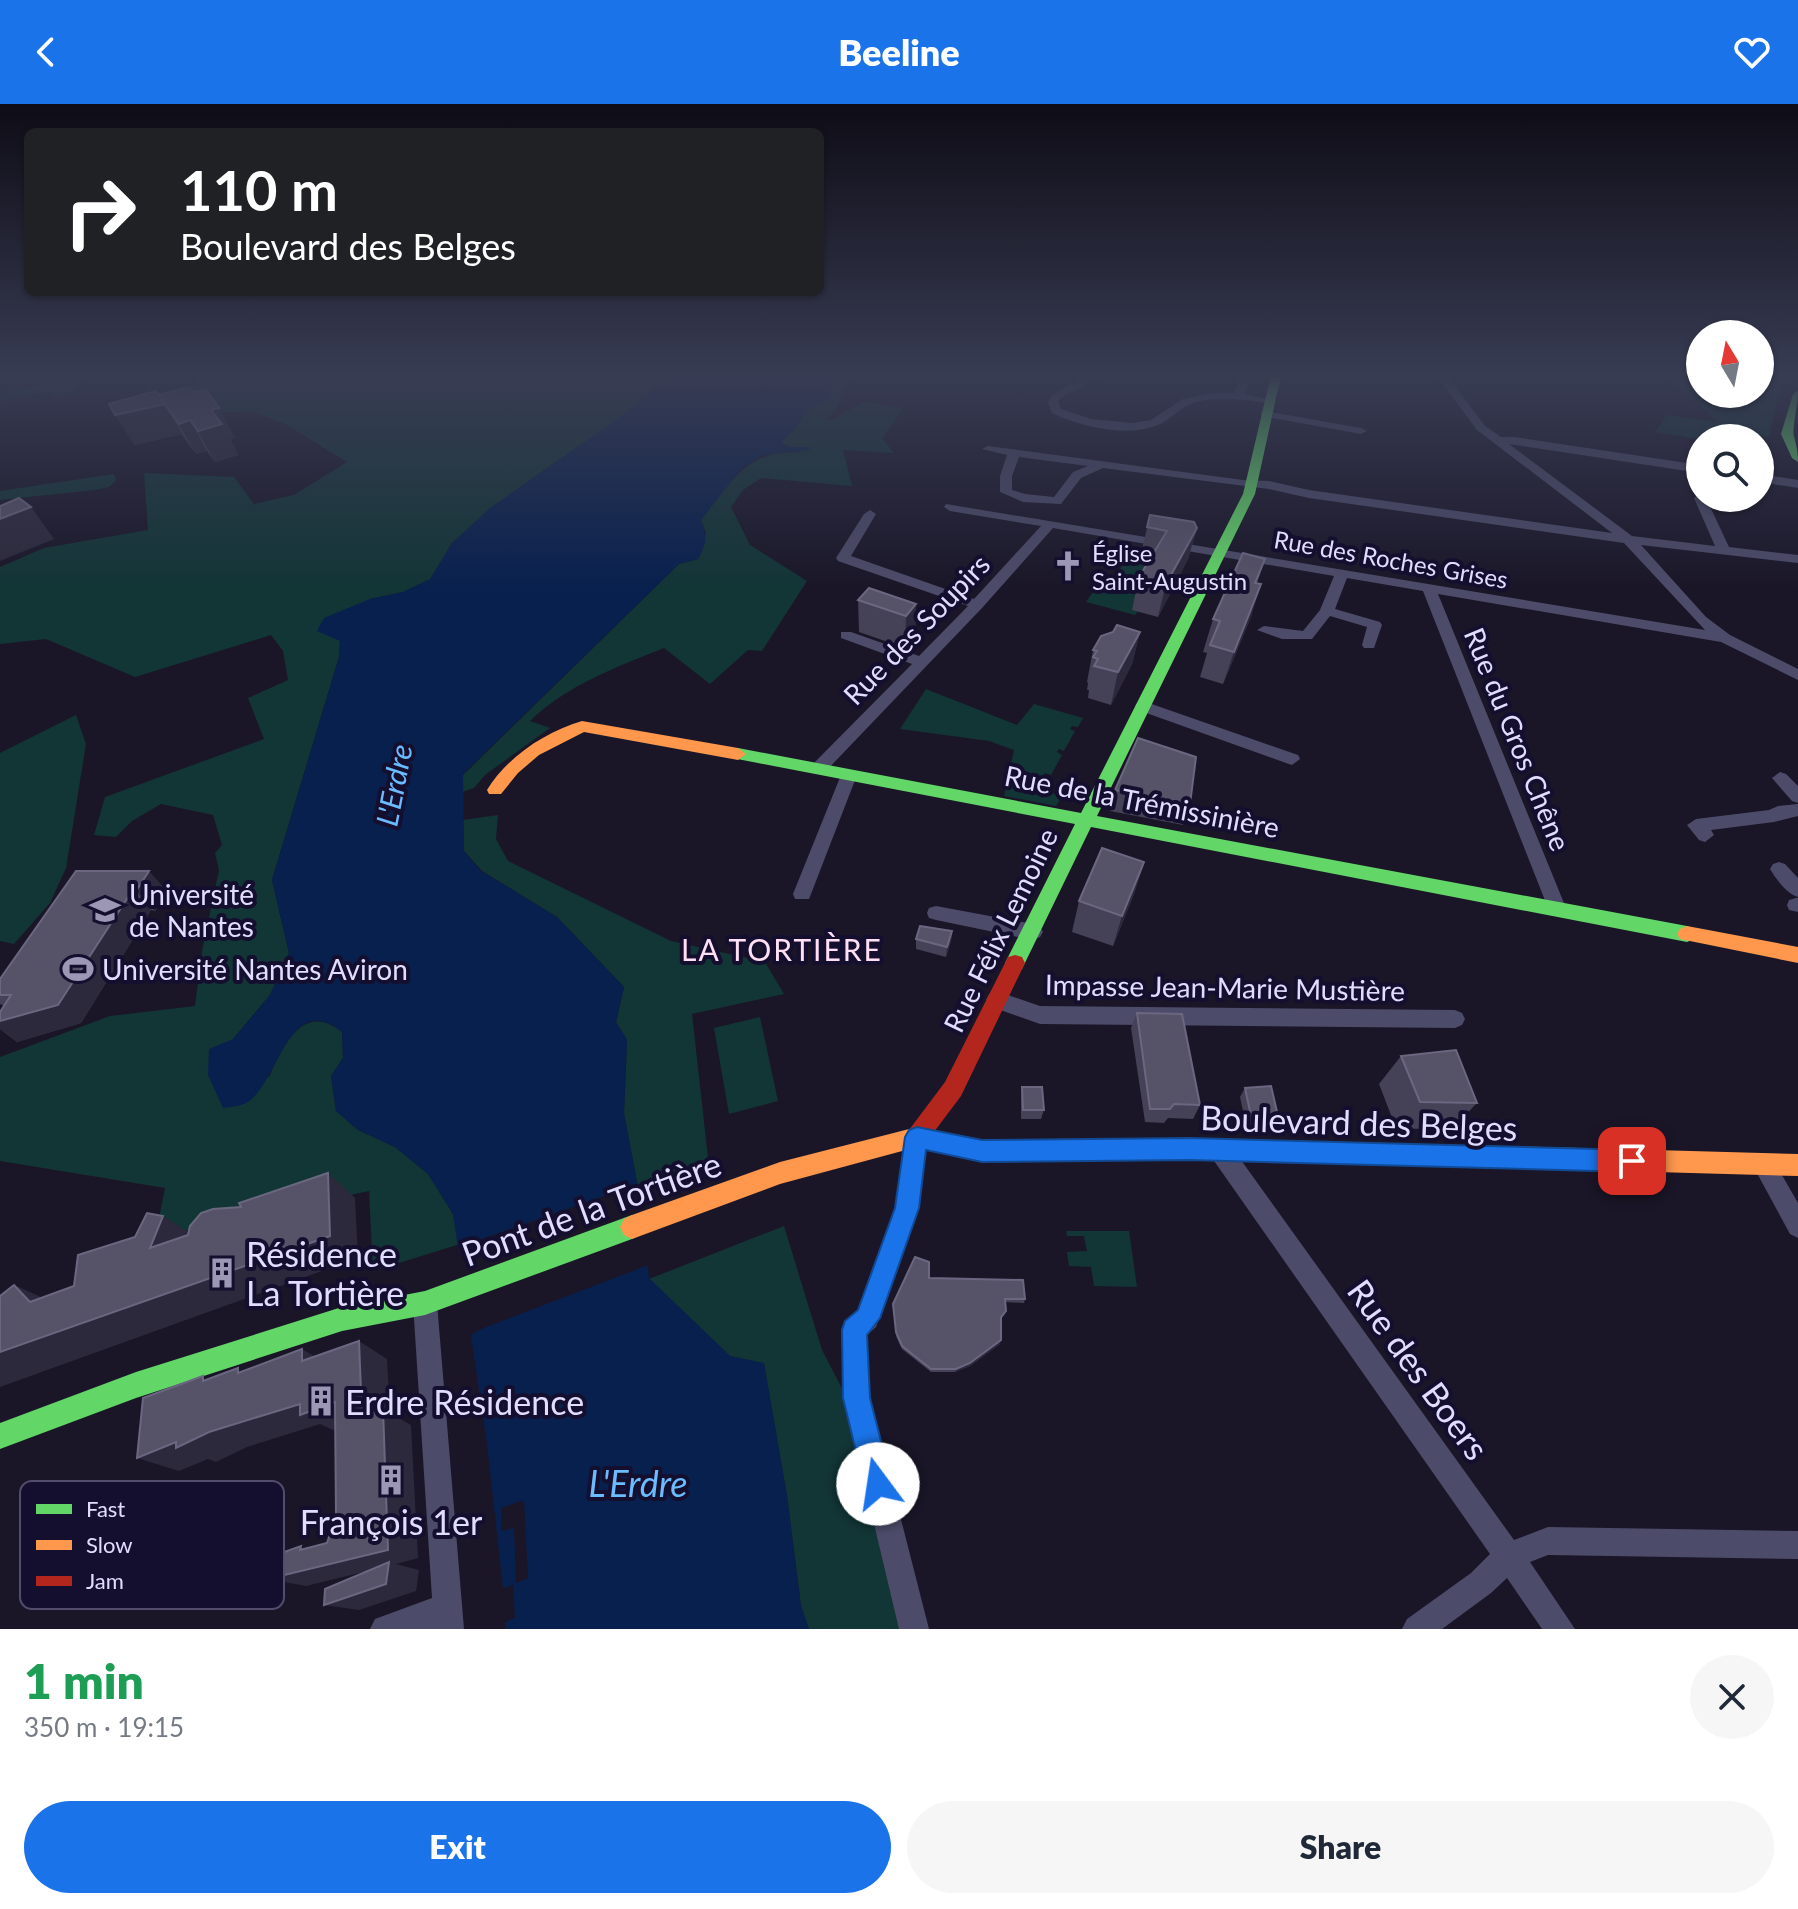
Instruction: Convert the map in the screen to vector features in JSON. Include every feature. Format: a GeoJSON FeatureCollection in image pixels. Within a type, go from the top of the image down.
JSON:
{"type":"FeatureCollection","features":[{"type":"Feature","properties":{"kind":"street","name":"Rue Félix Lemoine"},"geometry":{"type":"LineString","coordinates":[[917,1137],[953,1089],[1033,932],[1253,485],[1259,446]]}},
{"type":"Feature","properties":{"kind":"street"},"geometry":{"type":"LineString","coordinates":[[1504,446],[1628,539],[1691,610],[1725,638],[1798,675]]}},
{"type":"Feature","properties":{"kind":"street"},"geometry":{"type":"LineString","coordinates":[[1555,446],[1686,466]]}},
{"type":"Feature","properties":{"kind":"street"},"geometry":{"type":"LineString","coordinates":[[988,449],[1269,485],[1309,494],[1628,539],[1798,559]]}},
{"type":"Feature","properties":{"kind":"street"},"geometry":{"type":"LineString","coordinates":[[1014,453],[1006,476],[1006,492],[1048,502],[1062,497],[1077,475],[1101,465]]}},
{"type":"Feature","properties":{"kind":"street"},"geometry":{"type":"LineString","coordinates":[[1774,480],[1798,484]]}},
{"type":"Feature","properties":{"kind":"street","name":"Rue des Roches Grises"},"geometry":{"type":"LineString","coordinates":[[950,507],[1725,638]]}},
{"type":"Feature","properties":{"kind":"street"},"geometry":{"type":"LineString","coordinates":[[1706,512],[1724,551]]}},
{"type":"Feature","properties":{"kind":"street"},"geometry":{"type":"LineString","coordinates":[[870,514],[843,558],[977,605]]}},
{"type":"Feature","properties":{"kind":"street","name":"Rue des Soupirs"},"geometry":{"type":"LineString","coordinates":[[819,768],[977,605],[1050,524]]}},
{"type":"Feature","properties":{"kind":"street"},"geometry":{"type":"LineString","coordinates":[[1264,630],[1307,636],[1327,611],[1342,574]]}},
{"type":"Feature","properties":{"kind":"street","name":"Rue du Gros Chêne"},"geometry":{"type":"LineString","coordinates":[[1429,589],[1557,908]]}},
{"type":"Feature","properties":{"kind":"street"},"geometry":{"type":"LineString","coordinates":[[1327,611],[1375,625],[1369,645]]}},
{"type":"Feature","properties":{"kind":"street"},"geometry":{"type":"LineString","coordinates":[[846,635],[922,662]]}},
{"type":"Feature","properties":{"kind":"street"},"geometry":{"type":"LineString","coordinates":[[1143,706],[1292,759]]}},
{"type":"Feature","properties":{"kind":"street","name":"Rue de la Trémissinière"},"geometry":{"type":"LineString","coordinates":[[495,790],[502,779],[533,752],[582,726],[819,768],[1798,955]]}},
{"type":"Feature","properties":{"kind":"street"},"geometry":{"type":"LineString","coordinates":[[802,894],[849,775]]}},
{"type":"Feature","properties":{"kind":"street"},"geometry":{"type":"LineString","coordinates":[[1780,778],[1798,797]]}},
{"type":"Feature","properties":{"kind":"street"},"geometry":{"type":"LineString","coordinates":[[1705,835],[1696,825],[1774,816],[1778,812],[1798,810]]}},
{"type":"Feature","properties":{"kind":"street"},"geometry":{"type":"LineString","coordinates":[[1779,869],[1797,900]]}},
{"type":"Feature","properties":{"kind":"street"},"geometry":{"type":"LineString","coordinates":[[936,913],[1033,932]]}},
{"type":"Feature","properties":{"kind":"street","name":"Impasse Jean-Marie Mustière"},"geometry":{"type":"LineString","coordinates":[[996,1000],[1040,1015],[1455,1019]]}},
{"type":"Feature","properties":{"kind":"street"},"geometry":{"type":"LineString","coordinates":[[914,1629],[857,1398],[854,1330],[867,1318],[908,1199],[917,1137]]}},
{"type":"Feature","properties":{"kind":"street","name":"Boulevard des Belges"},"geometry":{"type":"LineString","coordinates":[[780,1173],[917,1137],[982,1151],[1220,1150],[1798,1165]]}},
{"type":"Feature","properties":{"kind":"street","name":"Rue des Boers"},"geometry":{"type":"LineString","coordinates":[[1220,1150],[1560,1629]]}},
{"type":"Feature","properties":{"kind":"street"},"geometry":{"type":"LineString","coordinates":[[1763,1164],[1798,1226]]}},
{"type":"Feature","properties":{"kind":"street","name":"Pont de la Tortière"},"geometry":{"type":"LineString","coordinates":[[0,1436],[136,1385],[327,1324],[434,1300],[780,1173]]}},
{"type":"Feature","properties":{"kind":"street"},"geometry":{"type":"LineString","coordinates":[[385,1629],[449,1618],[434,1300]]}},
{"type":"Feature","properties":{"kind":"street"},"geometry":{"type":"LineString","coordinates":[[1417,1629],[1481,1583],[1508,1557],[1548,1541],[1798,1545]]}},
{"type":"Feature","properties":{"kind":"green space"},"geometry":{"type":"Polygon","coordinates":[[[321,446],[581,446],[452,543],[431,579],[403,592],[370,599],[340,641],[339,657],[272,880],[289,953],[270,995],[233,1039],[269,1077],[288,1041],[305,1024],[328,1024],[342,1032],[343,1058],[331,1076],[336,1111],[358,1130],[395,1147],[428,1174],[453,1214],[460,1244],[373,1271],[369,1191],[155,1238],[165,1188],[0,1161],[0,1057],[110,1016],[195,1006],[202,951],[219,870],[215,853],[222,845],[213,815],[161,804],[132,821],[116,837],[94,835],[105,797],[264,739],[248,698],[288,680],[283,651],[271,635],[135,677],[46,639],[0,644],[0,567],[44,548],[148,530],[144,473],[234,477],[254,504],[294,495],[347,462],[321,446]]]}},
{"type":"Feature","properties":{"kind":"green space"},"geometry":{"type":"Polygon","coordinates":[[[788,446],[889,446],[894,453],[843,450],[852,486],[761,478],[743,490],[731,507],[750,545],[807,581],[762,651],[748,650],[710,684],[664,648],[593,678],[544,708],[530,721],[550,728],[485,775],[474,788],[462,792],[463,775],[679,564],[698,559],[706,533],[701,520],[731,481],[753,462],[767,456],[800,453],[788,446]]]}},
{"type":"Feature","properties":{"kind":"green space"},"geometry":{"type":"Polygon","coordinates":[[[114,474],[116,480],[109,487],[0,500],[0,491],[114,474]]]}},
{"type":"Feature","properties":{"kind":"green space"},"geometry":{"type":"Polygon","coordinates":[[[1128,556],[1161,563],[1133,609],[1138,611],[1135,615],[1086,602],[1098,585],[1105,587],[1112,576],[1116,576],[1128,556]]]}},
{"type":"Feature","properties":{"kind":"green space"},"geometry":{"type":"Polygon","coordinates":[[[926,689],[1017,725],[1034,704],[1083,718],[1078,727],[1072,726],[1070,729],[1075,731],[1064,751],[1059,749],[1057,752],[1062,755],[1051,775],[1045,773],[1043,777],[1049,779],[1042,791],[1062,796],[1056,806],[1004,796],[1014,750],[989,741],[900,729],[926,689]]]}},
{"type":"Feature","properties":{"kind":"green space"},"geometry":{"type":"Polygon","coordinates":[[[76,715],[86,744],[66,868],[50,903],[14,944],[0,941],[0,753],[76,715]]]}},
{"type":"Feature","properties":{"kind":"green space"},"geometry":{"type":"Polygon","coordinates":[[[498,815],[496,839],[508,861],[671,941],[765,962],[784,994],[692,1014],[709,1167],[639,1193],[624,1113],[627,1040],[616,1022],[624,987],[557,917],[482,871],[464,851],[463,820],[498,815]]]}},
{"type":"Feature","properties":{"kind":"green space"},"geometry":{"type":"Polygon","coordinates":[[[760,1017],[778,1101],[729,1114],[714,1028],[760,1017]]]}},
{"type":"Feature","properties":{"kind":"green space"},"geometry":{"type":"Polygon","coordinates":[[[784,1226],[822,1350],[846,1396],[903,1629],[809,1629],[801,1606],[787,1496],[764,1364],[730,1356],[649,1279],[784,1226]]]}},
{"type":"Feature","properties":{"kind":"green space"},"geometry":{"type":"Polygon","coordinates":[[[1066,1231],[1129,1231],[1137,1287],[1094,1286],[1091,1267],[1069,1266],[1067,1252],[1087,1251],[1084,1236],[1067,1236],[1066,1231]]]}},
{"type":"Feature","properties":{"kind":"water","name":"L'Erdre"},"geometry":{"type":"Polygon","coordinates":[[[578,446],[810,447],[809,450],[763,455],[741,469],[701,520],[705,540],[698,559],[679,564],[463,774],[464,851],[481,871],[557,917],[624,987],[616,1022],[627,1040],[624,1113],[639,1193],[649,1278],[730,1356],[764,1363],[787,1496],[801,1606],[809,1629],[505,1629],[505,1622],[515,1618],[513,1585],[503,1588],[487,1444],[453,1214],[428,1174],[395,1147],[358,1130],[336,1111],[331,1076],[343,1058],[342,1032],[324,1022],[309,1022],[297,1030],[259,1091],[248,1102],[239,1105],[223,1108],[208,1075],[209,1049],[233,1039],[270,995],[289,953],[272,880],[339,657],[340,641],[317,631],[324,618],[370,599],[403,592],[430,579],[452,543],[490,508],[578,446]]]}},
{"type":"Feature","properties":{"kind":"pier"},"geometry":{"type":"Polygon","coordinates":[[[641,1183],[651,1264],[467,1337],[456,1248],[641,1183]]]}},
{"type":"Feature","properties":{"kind":"pier"},"geometry":{"type":"Polygon","coordinates":[[[524,1500],[528,1578],[516,1583],[514,1528],[501,1531],[501,1508],[524,1500]]]}},
{"type":"Feature","properties":{"kind":"building"},"geometry":{"type":"Polygon","coordinates":[[[19,498],[31,507],[0,519],[0,506],[19,498]]]}},
{"type":"Feature","properties":{"kind":"building"},"geometry":{"type":"Polygon","coordinates":[[[1150,515],[1194,522],[1197,528],[1166,584],[1139,577],[1167,531],[1147,527],[1150,515]]]}},
{"type":"Feature","properties":{"kind":"building"},"geometry":{"type":"Polygon","coordinates":[[[1243,553],[1265,559],[1255,583],[1261,584],[1234,652],[1210,645],[1220,621],[1213,619],[1243,553]]]}},
{"type":"Feature","properties":{"kind":"building"},"geometry":{"type":"Polygon","coordinates":[[[869,588],[916,604],[906,616],[858,600],[869,588]]]}},
{"type":"Feature","properties":{"kind":"building"},"geometry":{"type":"Polygon","coordinates":[[[1117,625],[1140,632],[1118,672],[1094,666],[1098,659],[1093,657],[1097,651],[1093,650],[1101,636],[1113,632],[1117,625]]]}},
{"type":"Feature","properties":{"kind":"building"},"geometry":{"type":"Polygon","coordinates":[[[1138,738],[1196,757],[1190,804],[1115,790],[1138,738]]]}},
{"type":"Feature","properties":{"kind":"building"},"geometry":{"type":"Polygon","coordinates":[[[1102,848],[1144,862],[1122,916],[1079,901],[1102,848]]]}},
{"type":"Feature","properties":{"kind":"building"},"geometry":{"type":"Polygon","coordinates":[[[76,871],[149,871],[136,891],[132,891],[58,1005],[0,1021],[0,1012],[11,995],[0,995],[0,979],[76,871]]]}},
{"type":"Feature","properties":{"kind":"building"},"geometry":{"type":"Polygon","coordinates":[[[920,926],[952,931],[947,947],[916,939],[920,926]]]}},
{"type":"Feature","properties":{"kind":"building"},"geometry":{"type":"Polygon","coordinates":[[[1137,1013],[1182,1014],[1200,1105],[1174,1104],[1170,1109],[1150,1109],[1137,1013]]]}},
{"type":"Feature","properties":{"kind":"building"},"geometry":{"type":"Polygon","coordinates":[[[1456,1050],[1477,1103],[1420,1102],[1401,1056],[1456,1050]]]}},
{"type":"Feature","properties":{"kind":"building"},"geometry":{"type":"Polygon","coordinates":[[[1271,1086],[1278,1116],[1251,1116],[1245,1088],[1271,1086]]]}},
{"type":"Feature","properties":{"kind":"building"},"geometry":{"type":"Polygon","coordinates":[[[1022,1087],[1042,1087],[1044,1110],[1023,1110],[1022,1087]]]}},
{"type":"Feature","properties":{"kind":"building"},"geometry":{"type":"Polygon","coordinates":[[[328,1173],[330,1236],[0,1352],[0,1296],[14,1285],[30,1302],[74,1286],[78,1255],[135,1237],[147,1213],[163,1216],[150,1248],[188,1235],[190,1226],[201,1213],[241,1207],[239,1203],[328,1173]]]}},
{"type":"Feature","properties":{"kind":"building"},"geometry":{"type":"Polygon","coordinates":[[[915,1257],[929,1262],[929,1278],[1023,1280],[1025,1299],[1005,1299],[1001,1340],[970,1363],[956,1369],[931,1369],[902,1346],[896,1332],[893,1304],[915,1257]]]}},
{"type":"Feature","properties":{"kind":"building"},"geometry":{"type":"Polygon","coordinates":[[[359,1341],[362,1417],[383,1409],[388,1550],[284,1575],[284,1552],[301,1546],[300,1550],[327,1543],[336,1516],[335,1402],[300,1415],[300,1404],[209,1432],[176,1448],[176,1442],[137,1458],[143,1398],[203,1376],[203,1381],[238,1368],[238,1373],[302,1349],[302,1361],[359,1341]]]}},
{"type":"Feature","properties":{"kind":"building"},"geometry":{"type":"Polygon","coordinates":[[[389,1562],[386,1584],[324,1605],[325,1589],[389,1562]]]}},
{"type":"Feature","properties":{"kind":"traffic: fast"},"geometry":{"type":"LineString","coordinates":[[1015,963],[1249,494],[1260,446]]}},
{"type":"Feature","properties":{"kind":"traffic: fast"},"geometry":{"type":"LineString","coordinates":[[1793,446],[1798,458]]}},
{"type":"Feature","properties":{"kind":"traffic: fast"},"geometry":{"type":"LineString","coordinates":[[738,754],[1687,934]]}},
{"type":"Feature","properties":{"kind":"traffic: fast"},"geometry":{"type":"LineString","coordinates":[[1080,1150],[1190,1149],[1655,1161]]}},
{"type":"Feature","properties":{"kind":"traffic: fast"},"geometry":{"type":"LineString","coordinates":[[0,1436],[136,1385],[342,1319],[425,1303],[632,1227]]}},
{"type":"Feature","properties":{"kind":"traffic: slow"},"geometry":{"type":"LineString","coordinates":[[495,790],[512,769],[533,751],[582,726],[738,754]]}},
{"type":"Feature","properties":{"kind":"traffic: slow"},"geometry":{"type":"LineString","coordinates":[[1687,934],[1798,955]]}},
{"type":"Feature","properties":{"kind":"traffic: slow"},"geometry":{"type":"LineString","coordinates":[[632,1227],[780,1173],[917,1137],[982,1151],[1080,1150]]}},
{"type":"Feature","properties":{"kind":"traffic: slow"},"geometry":{"type":"LineString","coordinates":[[1655,1161],[1798,1165]]}},
{"type":"Feature","properties":{"kind":"traffic: jam"},"geometry":{"type":"LineString","coordinates":[[917,1137],[953,1089],[1015,963]]}},
{"type":"Feature","properties":{"kind":"place","name":"Église Saint-Augustin"},"geometry":{"type":"Point","coordinates":[1068,566]}},
{"type":"Feature","properties":{"kind":"place","name":"Université de Nantes"},"geometry":{"type":"Point","coordinates":[105,910]}},
{"type":"Feature","properties":{"kind":"place","name":"Université Nantes Aviron"},"geometry":{"type":"Point","coordinates":[78,969]}},
{"type":"Feature","properties":{"kind":"place","name":"Résidence La Tortière"},"geometry":{"type":"Point","coordinates":[222,1273]}},
{"type":"Feature","properties":{"kind":"place","name":"Erdre Résidence"},"geometry":{"type":"Point","coordinates":[321,1401]}},
{"type":"Feature","properties":{"kind":"place","name":"François 1er"},"geometry":{"type":"Point","coordinates":[391,1480]}},
{"type":"Feature","properties":{"kind":"district","name":"LA TORTIÈRE"},"geometry":{"type":"Point","coordinates":[782,949]}},
{"type":"Feature","properties":{"kind":"route"},"geometry":{"type":"LineString","coordinates":[[878,1484],[857,1398],[854,1330],[867,1318],[907,1208],[917,1137],[982,1151],[1190,1149],[1632,1161]]}}]}
